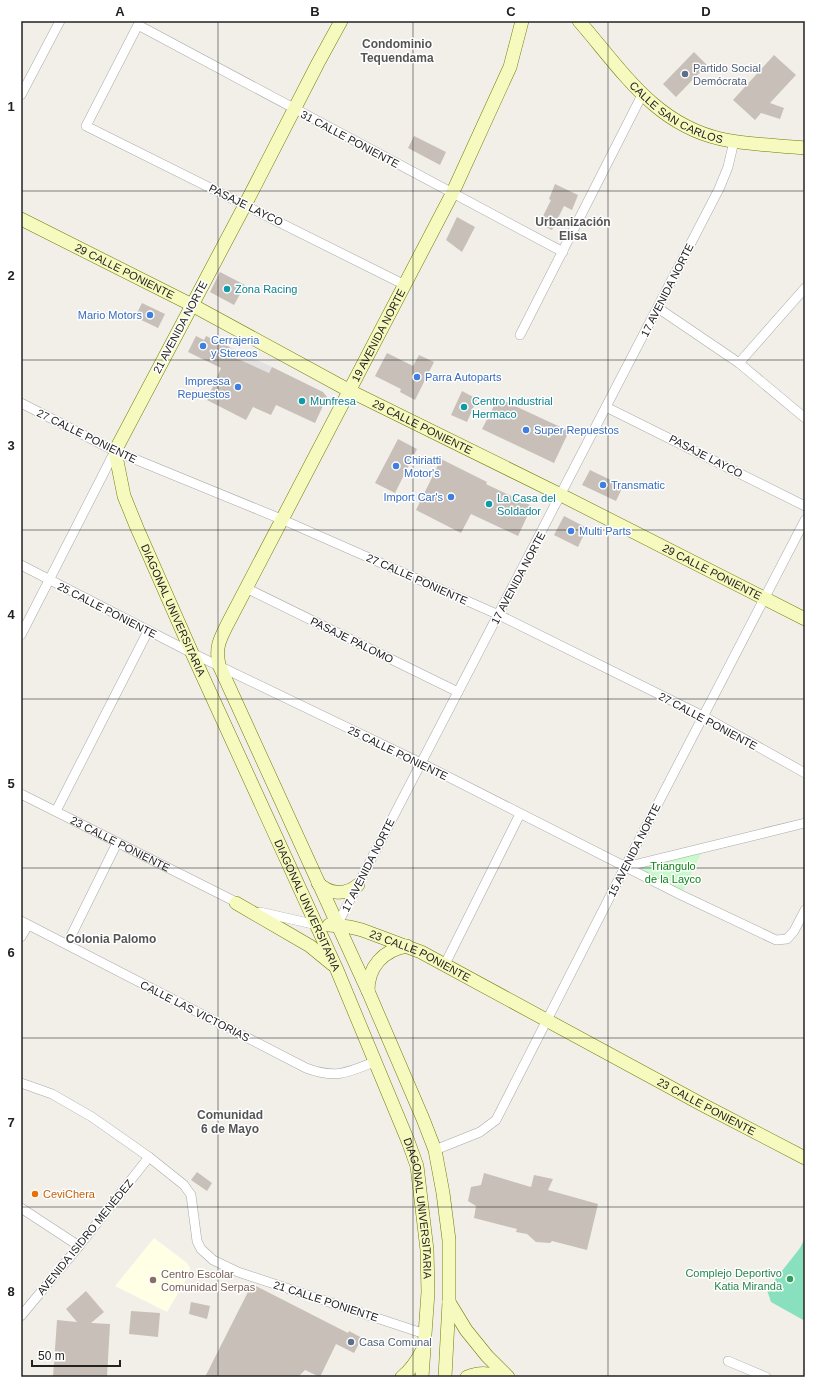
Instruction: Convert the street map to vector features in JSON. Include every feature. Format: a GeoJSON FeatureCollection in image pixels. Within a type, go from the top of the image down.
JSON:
{"type":"FeatureCollection","features":[{"type":"Feature","properties":{"kind":"main road","name":"21 AVENIDA NORTE"},"geometry":{"type":"LineString","coordinates":[[115,451],[246,205],[341,21]]}},
{"type":"Feature","properties":{"kind":"main road","name":"CALLE SAN CARLOS"},"geometry":{"type":"LineString","coordinates":[[578,22],[642,95],[660,111],[682,125],[700,133],[734,141],[805,148]]}},
{"type":"Feature","properties":{"kind":"main road","name":"19 AVENIDA NORTE"},"geometry":{"type":"LineString","coordinates":[[219,666],[216,654],[218,643],[281,519],[350,391],[452,194],[510,67],[522,23]]}},
{"type":"Feature","properties":{"kind":"main road","name":"29 CALLE PONIENTE"},"geometry":{"type":"LineString","coordinates":[[21,219],[192,305],[350,391],[561,495],[805,619]]}},
{"type":"Feature","properties":{"kind":"main road","name":"DIAGONAL UNIVERSITARIA"},"geometry":{"type":"LineString","coordinates":[[115,451],[124,496],[137,528],[192,653],[337,970],[417,1166],[427,1250],[428,1292],[422,1377]]}},
{"type":"Feature","properties":{"kind":"main road","name":"DIAGONAL UNIVERSITARIA"},"geometry":{"type":"LineString","coordinates":[[219,666],[368,991],[435,1150],[443,1193],[449,1240],[449,1302],[445,1377]]}},
{"type":"Feature","properties":{"kind":"main road"},"geometry":{"type":"LineString","coordinates":[[318,883],[328,891],[337,893],[346,892],[358,885]]}},
{"type":"Feature","properties":{"kind":"main road"},"geometry":{"type":"LineString","coordinates":[[236,902],[310,946],[327,959],[337,970]]}},
{"type":"Feature","properties":{"kind":"main road","name":"23 CALLE PONIENTE"},"geometry":{"type":"LineString","coordinates":[[317,925],[350,927],[362,930],[407,946],[445,964],[547,1021],[805,1158]]}},
{"type":"Feature","properties":{"kind":"main road"},"geometry":{"type":"LineString","coordinates":[[368,991],[368,984],[372,970],[380,958],[393,950],[407,946]]}},
{"type":"Feature","properties":{"kind":"main road"},"geometry":{"type":"LineString","coordinates":[[449,1302],[470,1335],[487,1356],[508,1377]]}},
{"type":"Feature","properties":{"kind":"main road"},"geometry":{"type":"LineString","coordinates":[[402,1377],[418,1360],[425,1339]]}},
{"type":"Feature","properties":{"kind":"main road"},"geometry":{"type":"LineString","coordinates":[[467,1377],[478,1373],[489,1373],[503,1377]]}},
{"type":"Feature","properties":{"kind":"street"},"geometry":{"type":"LineString","coordinates":[[22,95],[60,21]]}},
{"type":"Feature","properties":{"kind":"street","name":"31 CALLE PONIENTE"},"geometry":{"type":"LineString","coordinates":[[86,126],[138,25],[294,110],[563,252]]}},
{"type":"Feature","properties":{"kind":"street"},"geometry":{"type":"LineString","coordinates":[[520,335],[642,95]]}},
{"type":"Feature","properties":{"kind":"street","name":"PASAJE LAYCO"},"geometry":{"type":"LineString","coordinates":[[86,126],[405,285]]}},
{"type":"Feature","properties":{"kind":"street","name":"17 AVENIDA NORTE"},"geometry":{"type":"LineString","coordinates":[[337,926],[719,189],[728,167],[734,141]]}},
{"type":"Feature","properties":{"kind":"street"},"geometry":{"type":"LineString","coordinates":[[739,363],[805,288]]}},
{"type":"Feature","properties":{"kind":"street"},"geometry":{"type":"LineString","coordinates":[[658,308],[739,363],[805,418]]}},
{"type":"Feature","properties":{"kind":"street","name":"27 CALLE PONIENTE"},"geometry":{"type":"LineString","coordinates":[[21,402],[115,451],[281,519],[498,615],[703,716],[805,773]]}},
{"type":"Feature","properties":{"kind":"street","name":"PASAJE LAYCO"},"geometry":{"type":"LineString","coordinates":[[606,407],[805,506]]}},
{"type":"Feature","properties":{"kind":"street","name":"21 AVENIDA NORTE"},"geometry":{"type":"LineString","coordinates":[[21,635],[115,451]]}},
{"type":"Feature","properties":{"kind":"street","name":"15 AVENIDA NORTE"},"geometry":{"type":"LineString","coordinates":[[435,1150],[480,1132],[496,1120],[805,520]]}},
{"type":"Feature","properties":{"kind":"street","name":"25 CALLE PONIENTE"},"geometry":{"type":"LineString","coordinates":[[21,565],[192,653],[421,763],[625,867],[776,940],[786,939],[794,930],[805,910]]}},
{"type":"Feature","properties":{"kind":"street","name":"PASAJE PALOMO"},"geometry":{"type":"LineString","coordinates":[[246,588],[458,692]]}},
{"type":"Feature","properties":{"kind":"street"},"geometry":{"type":"LineString","coordinates":[[56,811],[148,631]]}},
{"type":"Feature","properties":{"kind":"street","name":"23 CALLE PONIENTE"},"geometry":{"type":"LineString","coordinates":[[21,794],[236,902],[267,915],[317,925]]}},
{"type":"Feature","properties":{"kind":"street"},"geometry":{"type":"LineString","coordinates":[[445,964],[520,814]]}},
{"type":"Feature","properties":{"kind":"street"},"geometry":{"type":"LineString","coordinates":[[625,867],[805,823]]}},
{"type":"Feature","properties":{"kind":"street"},"geometry":{"type":"LineString","coordinates":[[67,944],[117,843]]}},
{"type":"Feature","properties":{"kind":"street"},"geometry":{"type":"LineString","coordinates":[[21,937],[24,923]]}},
{"type":"Feature","properties":{"kind":"street","name":"CALLE LAS VICTORIAS"},"geometry":{"type":"LineString","coordinates":[[24,923],[310,1069],[329,1074],[342,1073],[374,1062]]}},
{"type":"Feature","properties":{"kind":"street","name":"21 CALLE PONIENTE"},"geometry":{"type":"LineString","coordinates":[[21,1083],[52,1094],[92,1117],[149,1156],[184,1185],[189,1191],[198,1243],[203,1251],[213,1260],[238,1272],[425,1339]]}},
{"type":"Feature","properties":{"kind":"street","name":"AVENIDA ISIDRO MENÉDEZ"},"geometry":{"type":"LineString","coordinates":[[21,1316],[79,1246],[149,1156]]}},
{"type":"Feature","properties":{"kind":"street"},"geometry":{"type":"LineString","coordinates":[[21,1208],[79,1246]]}},
{"type":"Feature","properties":{"kind":"street"},"geometry":{"type":"LineString","coordinates":[[728,1361],[766,1377]]}},
{"type":"Feature","properties":{"kind":"shaded area"},"geometry":{"type":"Polygon","coordinates":[[[230,347],[272,367],[269,373],[227,354],[230,347]]]}},
{"type":"Feature","properties":{"kind":"shaded area","name":"Centro Escolar Comunidad Serpas"},"geometry":{"type":"Polygon","coordinates":[[[154,1238],[187,1263],[190,1268],[190,1273],[167,1312],[115,1286],[154,1238]]]}},
{"type":"Feature","properties":{"kind":"green space","name":"Triangulo de la Layco"},"geometry":{"type":"Polygon","coordinates":[[[704,847],[681,895],[625,867],[704,847]]]}},
{"type":"Feature","properties":{"kind":"green space","name":"Complejo Deportivo Katia Miranda"},"geometry":{"type":"Polygon","coordinates":[[[805,1238],[805,1321],[771,1302],[767,1290],[800,1248],[805,1238]]]}},
{"type":"Feature","properties":{"kind":"building","name":"Partido Social Demócrata"},"geometry":{"type":"Polygon","coordinates":[[[694,52],[707,65],[676,97],[663,84],[694,52]]]}},
{"type":"Feature","properties":{"kind":"building"},"geometry":{"type":"Polygon","coordinates":[[[774,55],[796,75],[770,103],[784,108],[780,119],[761,113],[755,120],[733,100],[774,55]]]}},
{"type":"Feature","properties":{"kind":"building"},"geometry":{"type":"Polygon","coordinates":[[[414,136],[446,152],[440,165],[408,148],[414,136]]]}},
{"type":"Feature","properties":{"kind":"building"},"geometry":{"type":"Polygon","coordinates":[[[555,184],[578,195],[572,210],[564,206],[552,230],[539,224],[551,200],[549,199],[555,184]]]}},
{"type":"Feature","properties":{"kind":"building"},"geometry":{"type":"Polygon","coordinates":[[[457,217],[475,227],[462,252],[446,240],[457,217]]]}},
{"type":"Feature","properties":{"kind":"building","name":"Zona Racing"},"geometry":{"type":"Polygon","coordinates":[[[220,272],[245,285],[234,305],[210,292],[220,272]]]}},
{"type":"Feature","properties":{"kind":"building","name":"Mario Motors"},"geometry":{"type":"Polygon","coordinates":[[[142,303],[165,314],[158,328],[135,317],[142,303]]]}},
{"type":"Feature","properties":{"kind":"building"},"geometry":{"type":"Polygon","coordinates":[[[196,336],[204,340],[206,336],[230,347],[227,354],[269,373],[272,367],[323,392],[327,397],[315,423],[276,405],[271,415],[253,407],[246,420],[207,400],[221,368],[188,352],[196,336]]]}},
{"type":"Feature","properties":{"kind":"building"},"geometry":{"type":"Polygon","coordinates":[[[387,353],[413,366],[419,355],[434,362],[415,400],[400,392],[401,389],[375,376],[387,353]]]}},
{"type":"Feature","properties":{"kind":"building","name":"Centro Industrial Hermaco"},"geometry":{"type":"Polygon","coordinates":[[[462,391],[477,399],[467,422],[451,415],[462,391]]]}},
{"type":"Feature","properties":{"kind":"building","name":"Super Repuestos"},"geometry":{"type":"Polygon","coordinates":[[[498,398],[569,431],[554,463],[482,429],[498,398]]]}},
{"type":"Feature","properties":{"kind":"building","name":"Chiriatti Motor's"},"geometry":{"type":"Polygon","coordinates":[[[398,439],[417,449],[395,493],[375,483],[398,439]]]}},
{"type":"Feature","properties":{"kind":"building","name":"Import Car's"},"geometry":{"type":"Polygon","coordinates":[[[441,459],[487,482],[486,484],[532,506],[518,536],[471,514],[461,533],[416,510],[441,459]]]}},
{"type":"Feature","properties":{"kind":"building","name":"Transmatic"},"geometry":{"type":"Polygon","coordinates":[[[590,470],[623,486],[616,501],[582,485],[590,470]]]}},
{"type":"Feature","properties":{"kind":"building","name":"Multi Parts"},"geometry":{"type":"Polygon","coordinates":[[[564,516],[587,528],[578,547],[554,535],[564,516]]]}},
{"type":"Feature","properties":{"kind":"building"},"geometry":{"type":"Polygon","coordinates":[[[197,1172],[212,1183],[207,1191],[191,1180],[197,1172]]]}},
{"type":"Feature","properties":{"kind":"building"},"geometry":{"type":"Polygon","coordinates":[[[484,1173],[531,1187],[534,1175],[553,1179],[548,1190],[598,1204],[587,1250],[552,1241],[550,1243],[536,1242],[527,1234],[516,1232],[517,1229],[474,1218],[476,1206],[468,1201],[471,1187],[481,1185],[484,1173]]]}},
{"type":"Feature","properties":{"kind":"building"},"geometry":{"type":"Polygon","coordinates":[[[252,1284],[348,1333],[349,1331],[362,1338],[354,1353],[336,1344],[320,1377],[305,1370],[298,1377],[205,1377],[252,1284]]]}},
{"type":"Feature","properties":{"kind":"building"},"geometry":{"type":"Polygon","coordinates":[[[86,1291],[104,1312],[91,1323],[110,1324],[107,1377],[53,1377],[57,1320],[77,1322],[66,1309],[86,1291]]]}},
{"type":"Feature","properties":{"kind":"building"},"geometry":{"type":"Polygon","coordinates":[[[191,1302],[210,1306],[207,1319],[189,1314],[191,1302]]]}},
{"type":"Feature","properties":{"kind":"building"},"geometry":{"type":"Polygon","coordinates":[[[131,1311],[160,1313],[158,1337],[129,1334],[131,1311]]]}},
{"type":"Feature","properties":{"kind":"place","name":"Partido Social Demócrata"},"geometry":{"type":"Point","coordinates":[685,74]}},
{"type":"Feature","properties":{"kind":"place","name":"Zona Racing"},"geometry":{"type":"Point","coordinates":[227,289]}},
{"type":"Feature","properties":{"kind":"place","name":"Mario Motors"},"geometry":{"type":"Point","coordinates":[150,315]}},
{"type":"Feature","properties":{"kind":"place","name":"Cerrajeria y Stereos"},"geometry":{"type":"Point","coordinates":[203,346]}},
{"type":"Feature","properties":{"kind":"place","name":"Parra Autoparts"},"geometry":{"type":"Point","coordinates":[417,377]}},
{"type":"Feature","properties":{"kind":"place","name":"Impressa Repuestos"},"geometry":{"type":"Point","coordinates":[238,387]}},
{"type":"Feature","properties":{"kind":"place","name":"Munfresa"},"geometry":{"type":"Point","coordinates":[302,401]}},
{"type":"Feature","properties":{"kind":"place","name":"Centro Industrial Hermaco"},"geometry":{"type":"Point","coordinates":[464,407]}},
{"type":"Feature","properties":{"kind":"place","name":"Super Repuestos"},"geometry":{"type":"Point","coordinates":[526,430]}},
{"type":"Feature","properties":{"kind":"place","name":"Chiriatti Motor's"},"geometry":{"type":"Point","coordinates":[396,466]}},
{"type":"Feature","properties":{"kind":"place","name":"Transmatic"},"geometry":{"type":"Point","coordinates":[603,485]}},
{"type":"Feature","properties":{"kind":"place","name":"Import Car's"},"geometry":{"type":"Point","coordinates":[451,497]}},
{"type":"Feature","properties":{"kind":"place","name":"La Casa del Soldador"},"geometry":{"type":"Point","coordinates":[489,504]}},
{"type":"Feature","properties":{"kind":"place","name":"Multi Parts"},"geometry":{"type":"Point","coordinates":[571,531]}},
{"type":"Feature","properties":{"kind":"place","name":"CeviChera"},"geometry":{"type":"Point","coordinates":[35,1194]}},
{"type":"Feature","properties":{"kind":"place","name":"Complejo Deportivo Katia Miranda"},"geometry":{"type":"Point","coordinates":[790,1279]}},
{"type":"Feature","properties":{"kind":"place","name":"Centro Escolar Comunidad Serpas"},"geometry":{"type":"Point","coordinates":[153,1280]}},
{"type":"Feature","properties":{"kind":"place","name":"Casa Comunal"},"geometry":{"type":"Point","coordinates":[351,1342]}},
{"type":"Feature","properties":{"kind":"district","name":"Condominio Tequendama"},"geometry":{"type":"Point","coordinates":[397,51]}},
{"type":"Feature","properties":{"kind":"district","name":"Urbanización Elisa"},"geometry":{"type":"Point","coordinates":[573,229]}},
{"type":"Feature","properties":{"kind":"district","name":"Colonia Palomo"},"geometry":{"type":"Point","coordinates":[111,939]}},
{"type":"Feature","properties":{"kind":"district","name":"Comunidad 6 de Mayo"},"geometry":{"type":"Point","coordinates":[230,1122]}}]}
